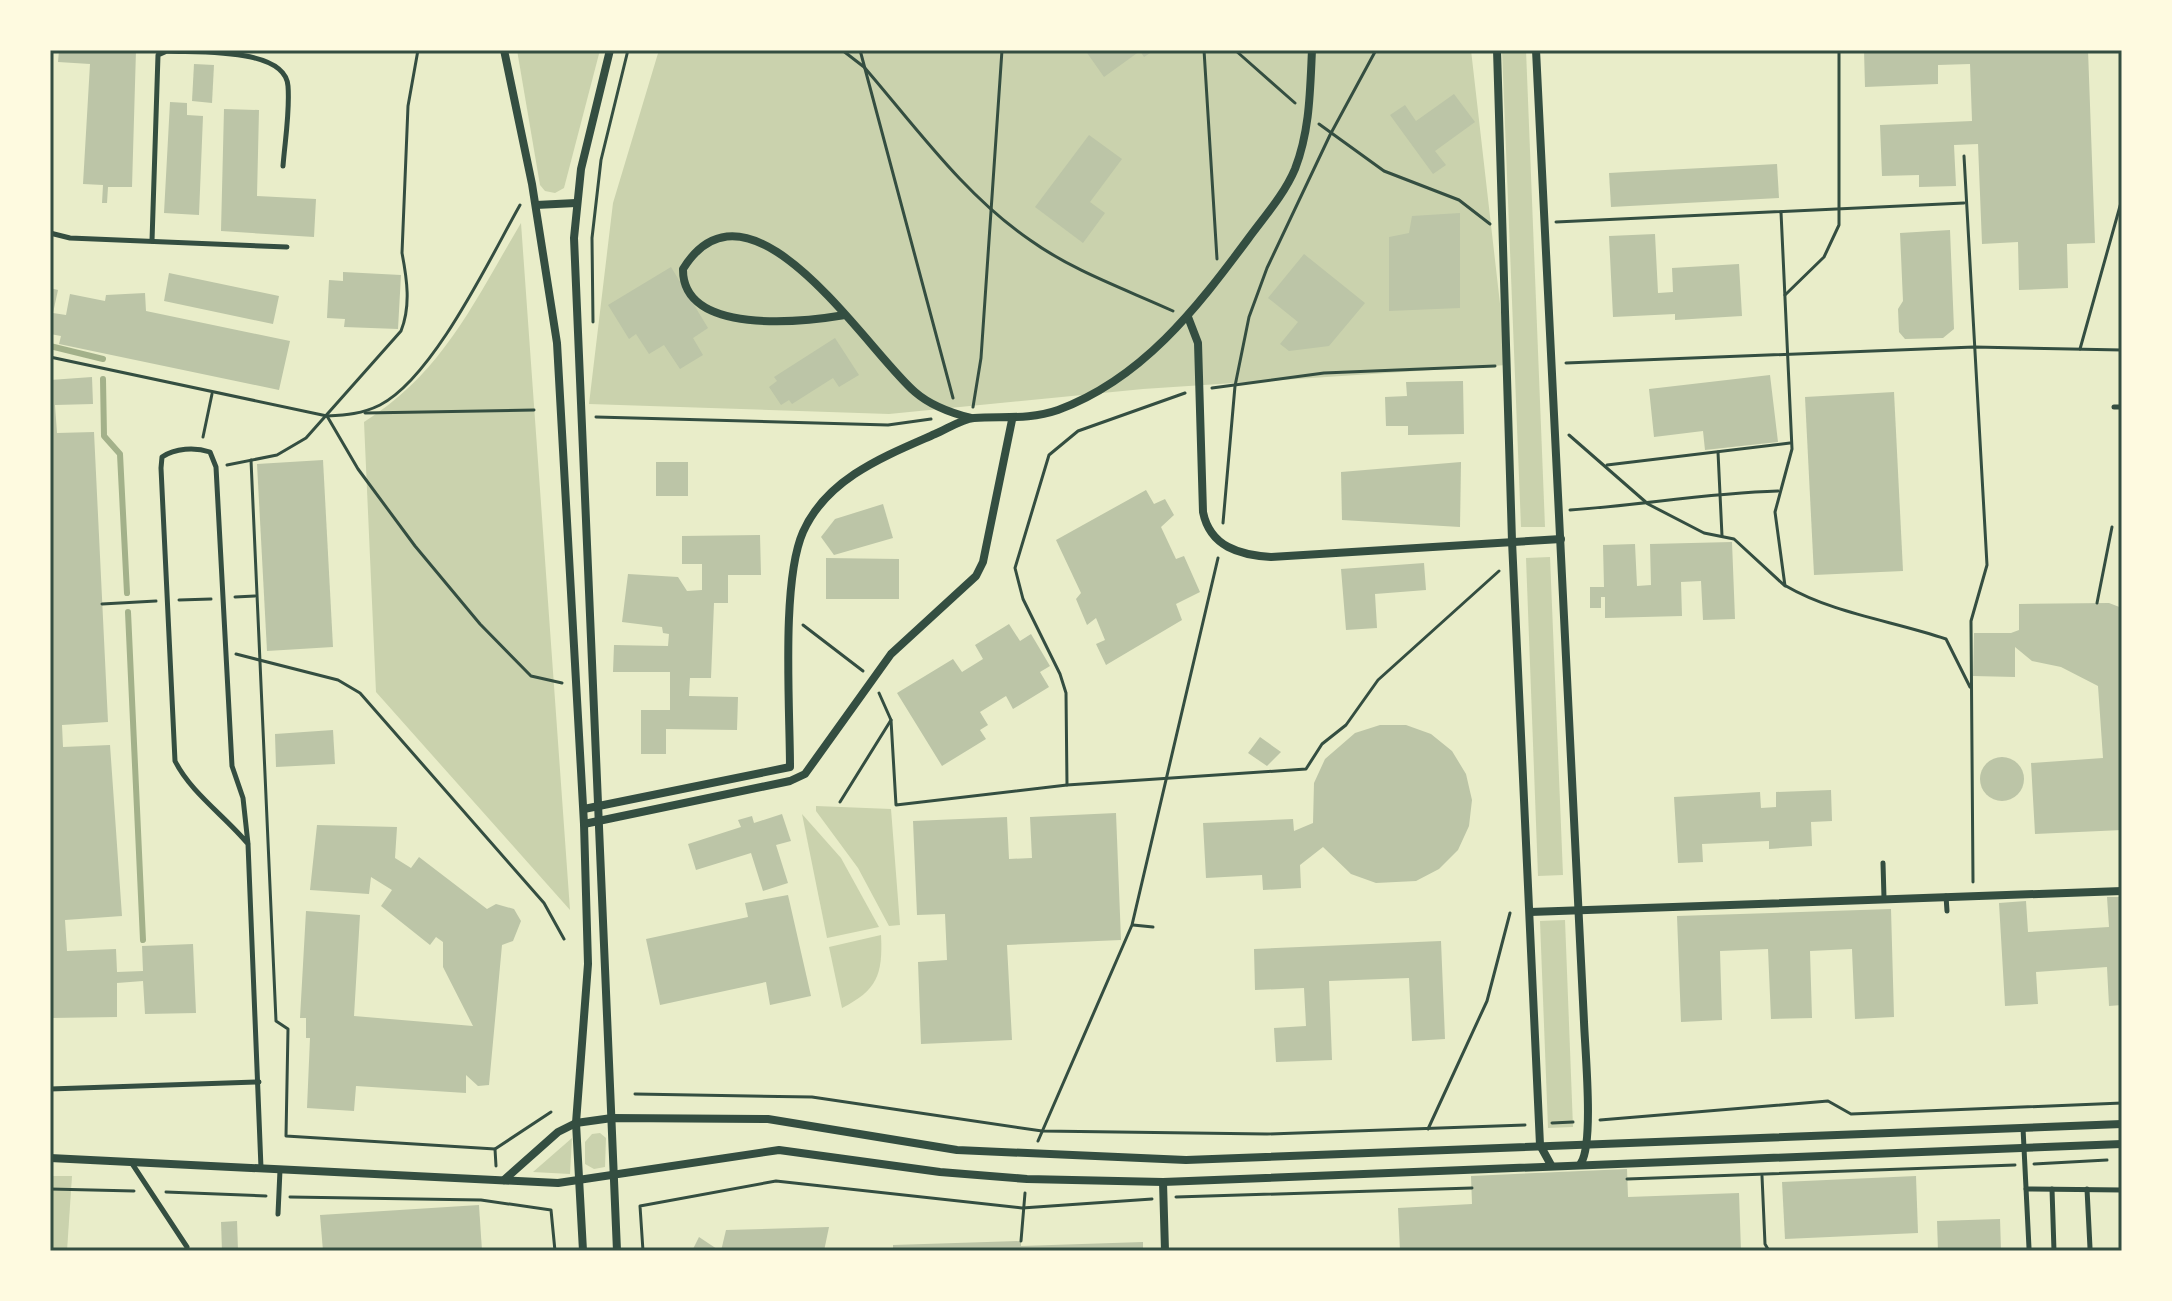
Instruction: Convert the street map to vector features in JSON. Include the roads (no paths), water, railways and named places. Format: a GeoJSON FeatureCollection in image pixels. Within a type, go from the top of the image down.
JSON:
{"type":"FeatureCollection","features":[{"type":"Feature","properties":{"kind":"street"},"geometry":{"type":"LineString","coordinates":[[504,50],[536,205],[557,343],[584,809],[588,964],[576,1123],[583,1251]]}},
{"type":"Feature","properties":{"kind":"street"},"geometry":{"type":"LineString","coordinates":[[610,50],[576,203],[575,313],[617,1251]]}},
{"type":"Feature","properties":{"kind":"street"},"geometry":{"type":"LineString","coordinates":[[845,315],[781,321],[712,312],[700,306],[687,289],[683,269],[702,247],[735,236],[752,237],[797,268],[845,315],[916,393],[957,414],[1012,420],[1055,411],[1106,388],[1143,361],[1188,317],[1279,197],[1294,172],[1309,115],[1312,50]]}},
{"type":"Feature","properties":{"kind":"street"},"geometry":{"type":"LineString","coordinates":[[1497,50],[1512,541],[1540,1145],[1551,1165]]}},
{"type":"Feature","properties":{"kind":"street"},"geometry":{"type":"LineString","coordinates":[[1536,50],[1586,1122],[1586,1144],[1581,1163]]}},
{"type":"Feature","properties":{"kind":"street"},"geometry":{"type":"LineString","coordinates":[[536,205],[576,203]]}},
{"type":"Feature","properties":{"kind":"street"},"geometry":{"type":"LineString","coordinates":[[1188,317],[1198,343],[1196,389],[1203,512],[1221,545],[1252,556],[1271,557],[1561,539]]}},
{"type":"Feature","properties":{"kind":"street"},"geometry":{"type":"LineString","coordinates":[[790,781],[792,581],[802,533],[832,490],[872,464],[972,418]]}},
{"type":"Feature","properties":{"kind":"street"},"geometry":{"type":"LineString","coordinates":[[584,824],[790,781],[805,774],[817,762],[891,654],[976,576],[983,562],[1012,420]]}},
{"type":"Feature","properties":{"kind":"street"},"geometry":{"type":"LineString","coordinates":[[584,809],[790,767]]}},
{"type":"Feature","properties":{"kind":"street"},"geometry":{"type":"LineString","coordinates":[[1530,912],[2122,891]]}},
{"type":"Feature","properties":{"kind":"street"},"geometry":{"type":"LineString","coordinates":[[500,1180],[558,1132],[576,1123],[612,1118],[768,1119],[943,1149],[1103,1159],[1236,1160],[1540,1145],[2122,1124]]}},
{"type":"Feature","properties":{"kind":"street"},"geometry":{"type":"LineString","coordinates":[[50,1158],[578,1182],[779,1150],[940,1172],[1027,1179],[1163,1182],[1581,1163],[2122,1144]]}},
{"type":"Feature","properties":{"kind":"street"},"geometry":{"type":"LineString","coordinates":[[1163,1182],[1165,1251]]}},
{"type":"Feature","properties":{"kind":"lane"},"geometry":{"type":"LineString","coordinates":[[152,241],[155,63],[158,55],[167,51],[256,57],[272,62],[283,70],[288,83],[283,166]]}},
{"type":"Feature","properties":{"kind":"lane"},"geometry":{"type":"LineString","coordinates":[[50,233],[70,238],[287,247]]}},
{"type":"Feature","properties":{"kind":"lane"},"geometry":{"type":"LineString","coordinates":[[2114,407],[2122,407]]}},
{"type":"Feature","properties":{"kind":"lane"},"geometry":{"type":"LineString","coordinates":[[248,844],[225,816],[183,777],[175,761],[161,468],[162,457],[171,451],[201,449],[210,452],[216,467],[232,766],[243,798],[248,844],[261,1168]]}},
{"type":"Feature","properties":{"kind":"lane"},"geometry":{"type":"LineString","coordinates":[[1883,863],[1884,898]]}},
{"type":"Feature","properties":{"kind":"lane"},"geometry":{"type":"LineString","coordinates":[[1946,895],[1947,911]]}},
{"type":"Feature","properties":{"kind":"lane"},"geometry":{"type":"LineString","coordinates":[[50,1089],[259,1082]]}},
{"type":"Feature","properties":{"kind":"lane"},"geometry":{"type":"LineString","coordinates":[[2023,1128],[2029,1248]]}},
{"type":"Feature","properties":{"kind":"lane"},"geometry":{"type":"LineString","coordinates":[[131,1162],[187,1247]]}},
{"type":"Feature","properties":{"kind":"lane"},"geometry":{"type":"LineString","coordinates":[[278,1214],[280,1169]]}},
{"type":"Feature","properties":{"kind":"lane"},"geometry":{"type":"LineString","coordinates":[[2026,1189],[2122,1190]]}},
{"type":"Feature","properties":{"kind":"lane"},"geometry":{"type":"LineString","coordinates":[[2052,1189],[2054,1251]]}},
{"type":"Feature","properties":{"kind":"lane"},"geometry":{"type":"LineString","coordinates":[[2087,1189],[2090,1248]]}},
{"type":"Feature","properties":{"kind":"waterway"},"geometry":{"type":"LineString","coordinates":[[50,346],[103,359]]}},
{"type":"Feature","properties":{"kind":"waterway"},"geometry":{"type":"LineString","coordinates":[[103,379],[104,436],[120,454],[127,593]]}},
{"type":"Feature","properties":{"kind":"waterway"},"geometry":{"type":"LineString","coordinates":[[128,612],[143,940]]}}]}
